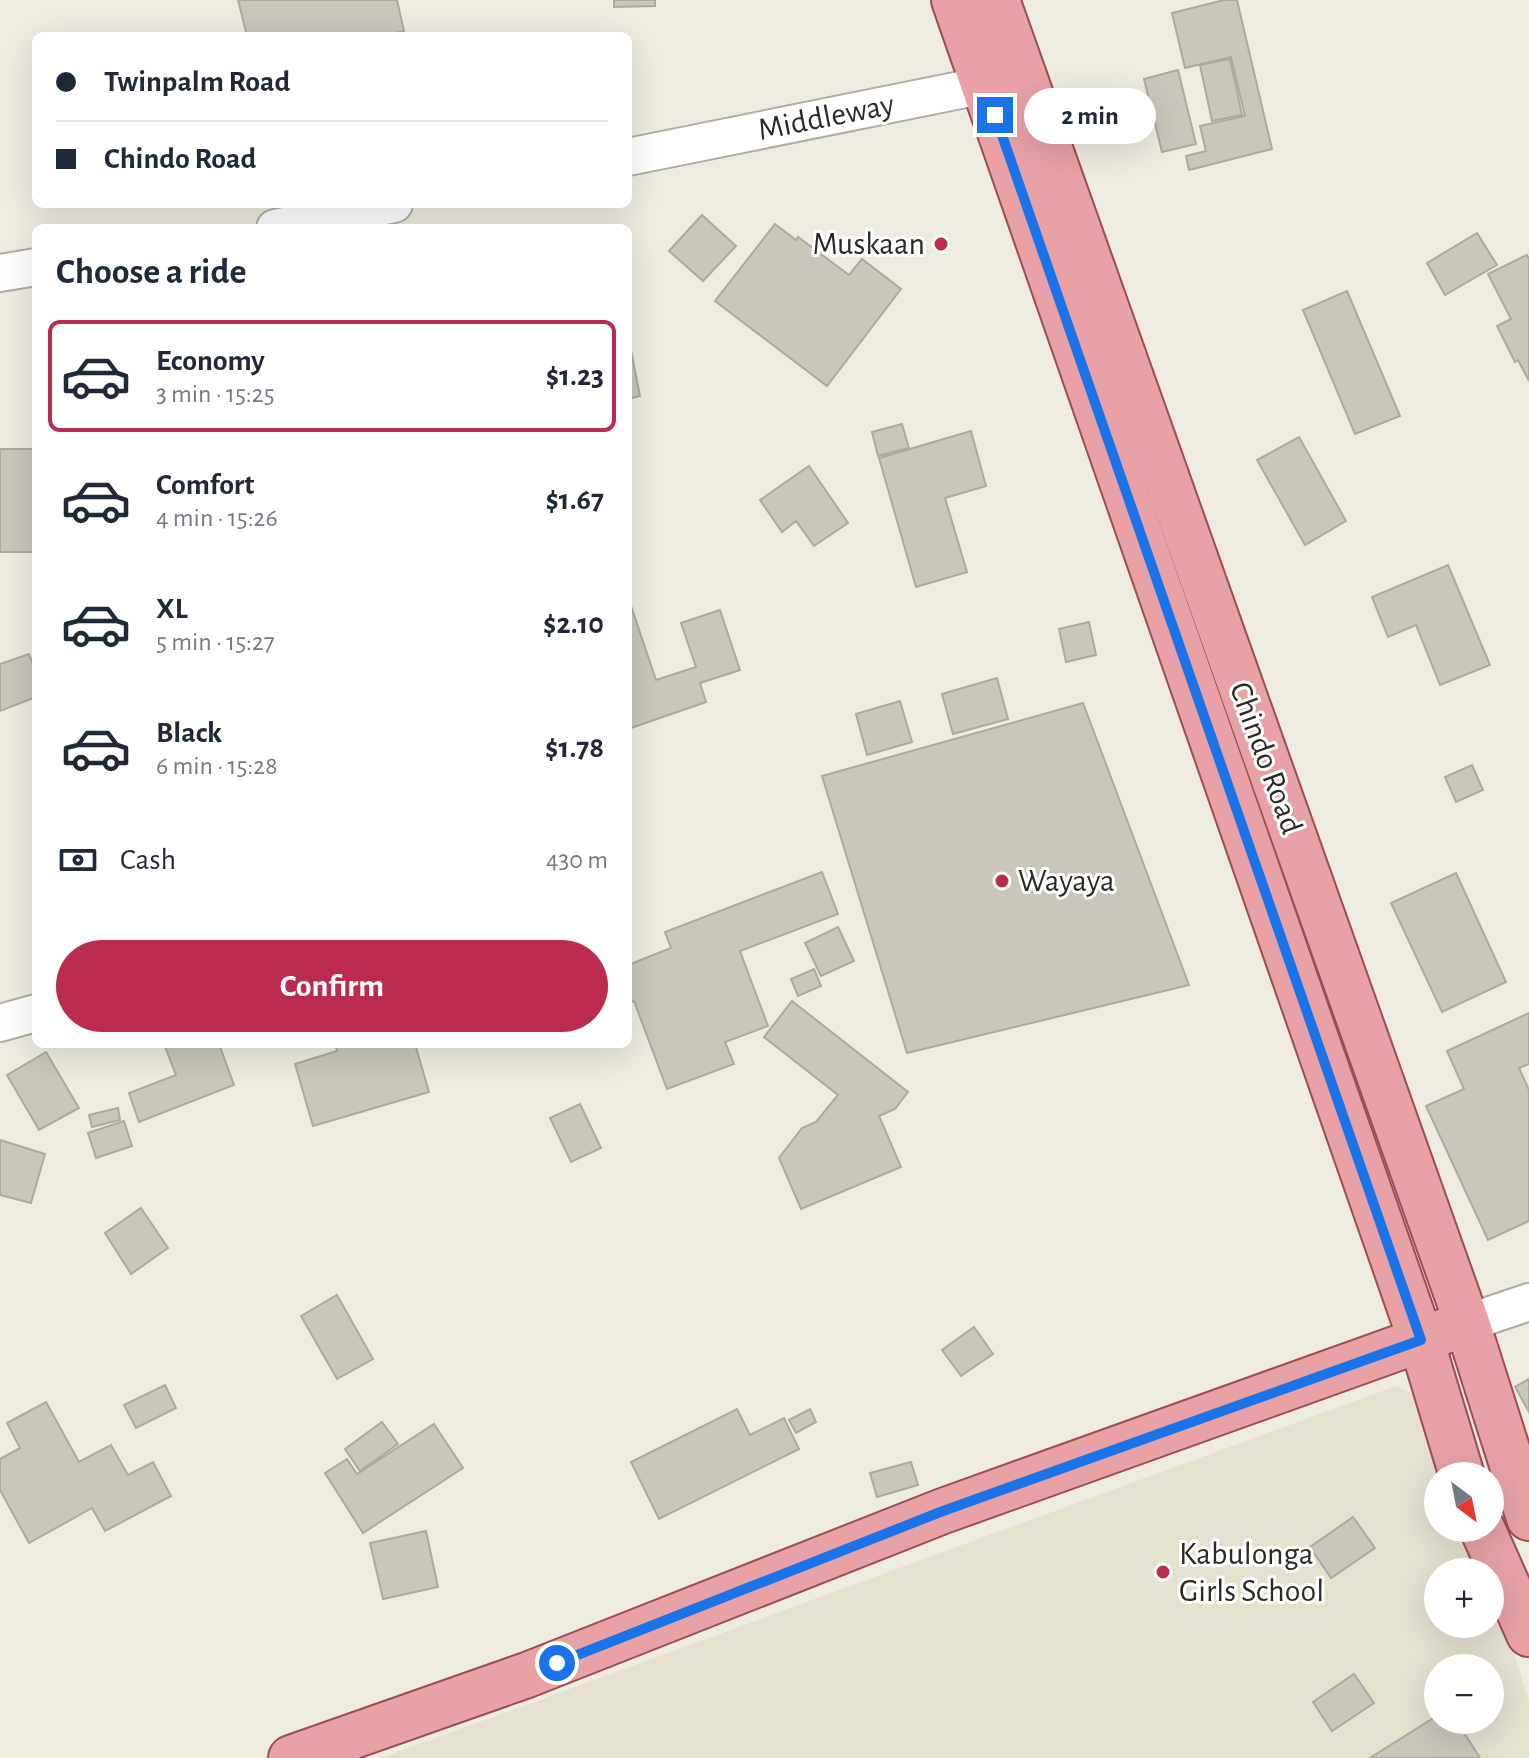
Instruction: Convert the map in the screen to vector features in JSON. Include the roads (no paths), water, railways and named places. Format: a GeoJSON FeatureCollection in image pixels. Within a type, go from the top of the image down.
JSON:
{"type":"FeatureCollection","features":[{"type":"Feature","properties":{"kind":"main road","name":"Chindo Road"},"geometry":{"type":"LineString","coordinates":[[954,0],[1003,78],[1467,1323],[1529,1518]]}},
{"type":"Feature","properties":{"kind":"main road","name":"Chindo Road"},"geometry":{"type":"LineString","coordinates":[[997,0],[1003,78],[1421,1340],[1458,1462]]}},
{"type":"Feature","properties":{"kind":"main road"},"geometry":{"type":"LineString","coordinates":[[291,1758],[527,1675],[943,1511],[1467,1323]]}},
{"type":"Feature","properties":{"kind":"main road"},"geometry":{"type":"LineString","coordinates":[[1488,1542],[1529,1634]]}},
{"type":"Feature","properties":{"kind":"street","name":"Middleway"},"geometry":{"type":"LineString","coordinates":[[632,156],[1003,78]]}},
{"type":"Feature","properties":{"kind":"street"},"geometry":{"type":"LineString","coordinates":[[295,224],[374,208]]}},
{"type":"Feature","properties":{"kind":"street"},"geometry":{"type":"LineString","coordinates":[[0,273],[32,268]]}},
{"type":"Feature","properties":{"kind":"street"},"geometry":{"type":"LineString","coordinates":[[0,1023],[32,1014]]}},
{"type":"Feature","properties":{"kind":"street"},"geometry":{"type":"LineString","coordinates":[[1467,1323],[1529,1302]]}},
{"type":"Feature","properties":{"kind":"place","name":"Muskaan"},"geometry":{"type":"Point","coordinates":[941,244]}},
{"type":"Feature","properties":{"kind":"place","name":"Wayaya"},"geometry":{"type":"Point","coordinates":[1002,881]}},
{"type":"Feature","properties":{"kind":"place","name":"Kabulonga Girls School"},"geometry":{"type":"Point","coordinates":[1163,1572]}}]}
